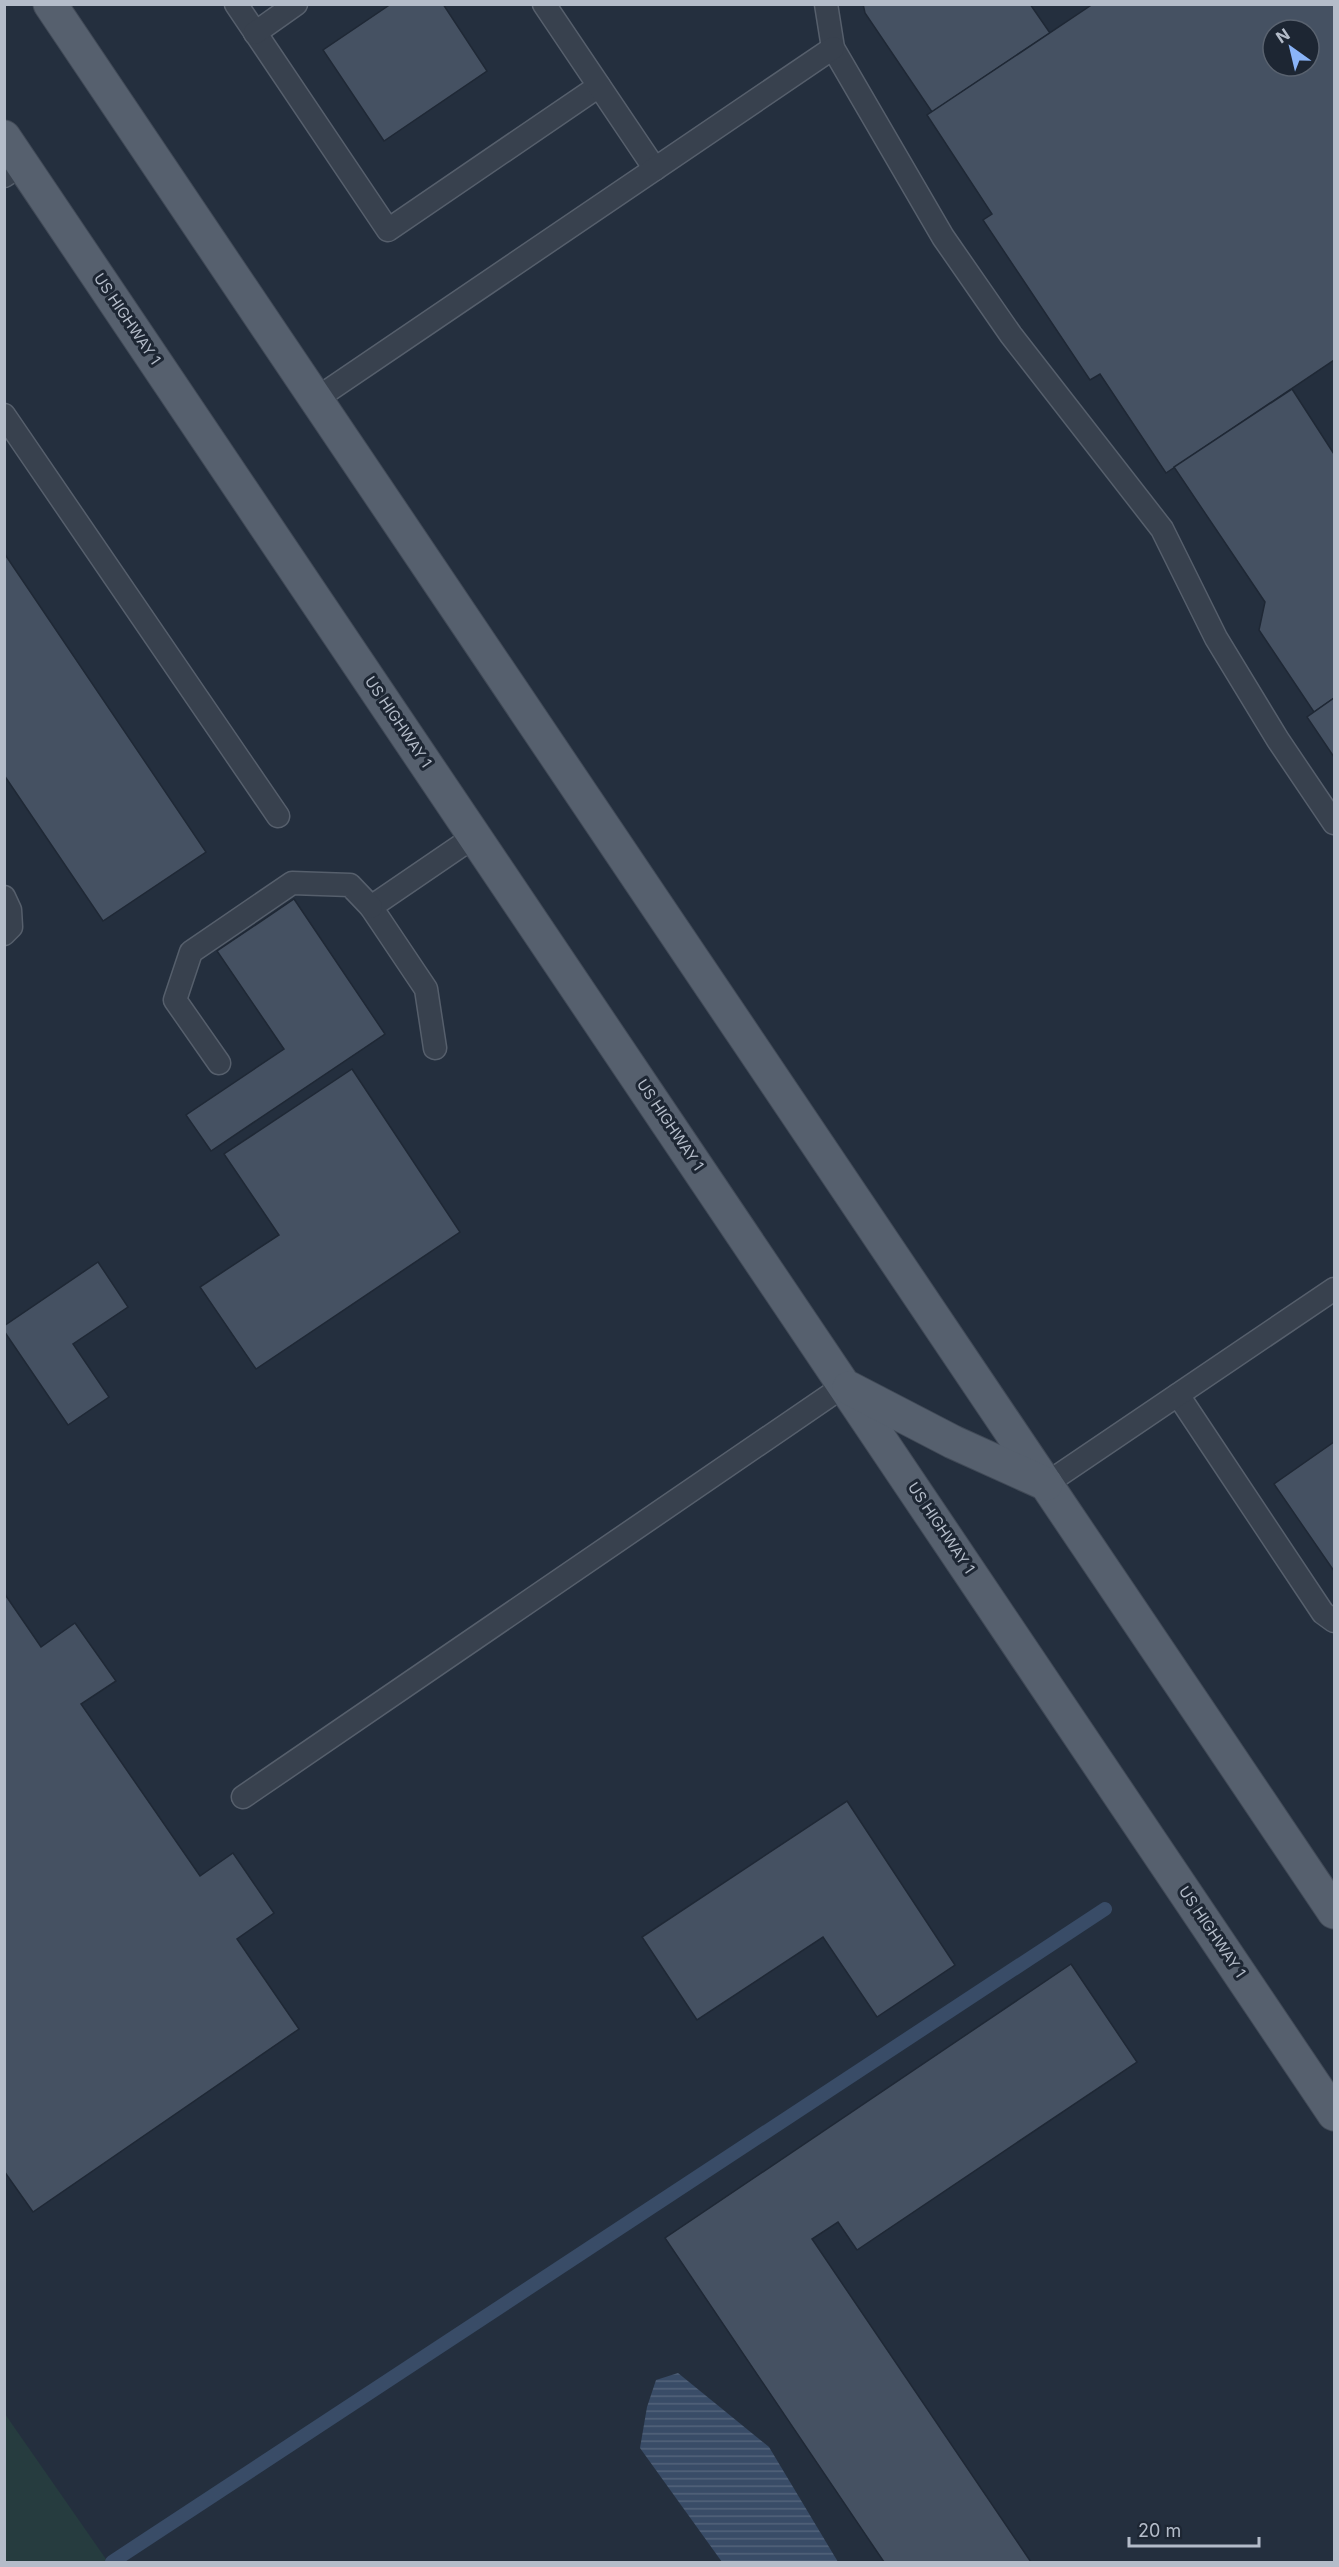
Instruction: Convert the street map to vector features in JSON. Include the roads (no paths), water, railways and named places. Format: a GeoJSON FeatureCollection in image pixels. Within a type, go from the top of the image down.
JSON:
{"type":"FeatureCollection","features":[{"type":"Feature","properties":{"kind":"main road"},"geometry":{"type":"LineString","coordinates":[[50,4],[1335,1912]]}},
{"type":"Feature","properties":{"kind":"main road","name":"US HIGHWAY 1"},"geometry":{"type":"LineString","coordinates":[[4,137],[13,170],[475,836],[1335,2114]]}},
{"type":"Feature","properties":{"kind":"main road"},"geometry":{"type":"LineString","coordinates":[[845,1385],[953,1442],[1046,1484]]}},
{"type":"Feature","properties":{"kind":"lane"},"geometry":{"type":"LineString","coordinates":[[236,4],[388,230],[599,86]]}},
{"type":"Feature","properties":{"kind":"lane"},"geometry":{"type":"LineString","coordinates":[[255,33],[296,4]]}},
{"type":"Feature","properties":{"kind":"lane"},"geometry":{"type":"LineString","coordinates":[[544,4],[655,169]]}},
{"type":"Feature","properties":{"kind":"lane"},"geometry":{"type":"LineString","coordinates":[[826,4],[833,48],[943,237],[1011,335],[1162,529],[1216,638],[1278,740],[1335,823]]}},
{"type":"Feature","properties":{"kind":"lane"},"geometry":{"type":"LineString","coordinates":[[316,399],[833,48]]}},
{"type":"Feature","properties":{"kind":"lane"},"geometry":{"type":"LineString","coordinates":[[4,415],[278,816]]}},
{"type":"Feature","properties":{"kind":"lane"},"geometry":{"type":"LineString","coordinates":[[371,907],[475,836]]}},
{"type":"Feature","properties":{"kind":"lane"},"geometry":{"type":"LineString","coordinates":[[219,1063],[175,1000],[191,952],[292,883],[350,885],[371,907],[426,989],[435,1048]]}},
{"type":"Feature","properties":{"kind":"lane"},"geometry":{"type":"LineString","coordinates":[[4,897],[10,910],[11,927],[4,934]]}},
{"type":"Feature","properties":{"kind":"lane"},"geometry":{"type":"LineString","coordinates":[[1046,1484],[1335,1289]]}},
{"type":"Feature","properties":{"kind":"lane"},"geometry":{"type":"LineString","coordinates":[[243,1797],[845,1385]]}},
{"type":"Feature","properties":{"kind":"lane"},"geometry":{"type":"LineString","coordinates":[[1178,1395],[1323,1613],[1335,1621]]}},
{"type":"Feature","properties":{"kind":"water"},"geometry":{"type":"Polygon","coordinates":[[[678,2373],[769,2447],[838,2562],[722,2562],[640,2448],[647,2407],[656,2380],[678,2373]]]}},
{"type":"Feature","properties":{"kind":"waterway"},"geometry":{"type":"LineString","coordinates":[[112,2562],[1105,1909]]}}]}
